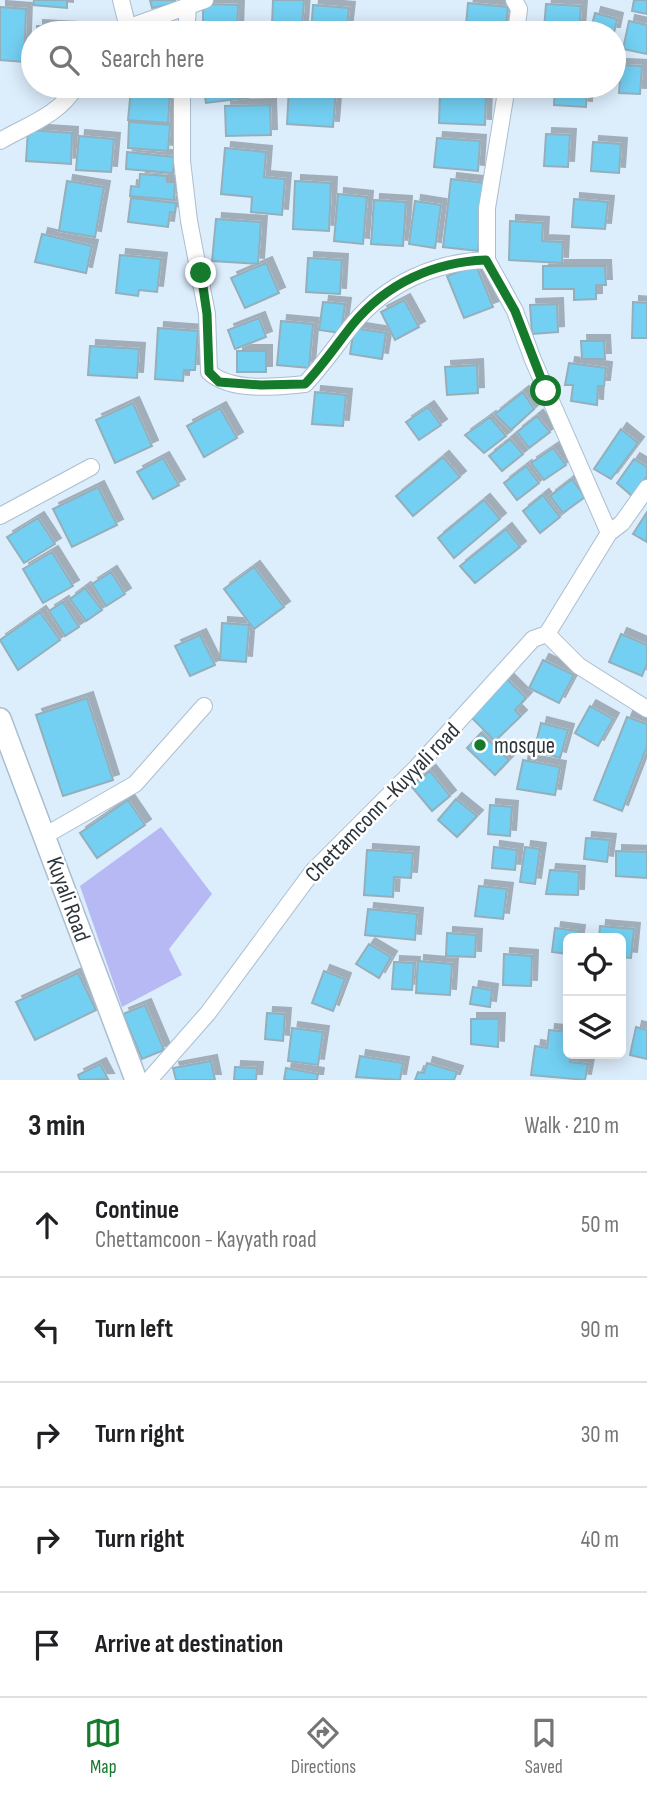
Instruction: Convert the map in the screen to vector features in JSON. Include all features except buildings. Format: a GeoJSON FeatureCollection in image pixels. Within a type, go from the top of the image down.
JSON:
{"type":"FeatureCollection","features":[{"type":"Feature","properties":{"kind":"main road","name":"Kuyali Road"},"geometry":{"type":"LineString","coordinates":[[0,719],[32,808],[46,835],[136,1080]]}},
{"type":"Feature","properties":{"kind":"street"},"geometry":{"type":"LineString","coordinates":[[121,0],[121,21]]}},
{"type":"Feature","properties":{"kind":"street"},"geometry":{"type":"LineString","coordinates":[[149,21],[205,0]]}},
{"type":"Feature","properties":{"kind":"street"},"geometry":{"type":"LineString","coordinates":[[514,0],[519,9],[518,21]]}},
{"type":"Feature","properties":{"kind":"street"},"geometry":{"type":"LineString","coordinates":[[187,21],[188,7]]}},
{"type":"Feature","properties":{"kind":"street"},"geometry":{"type":"LineString","coordinates":[[0,141],[49,115],[68,98]]}},
{"type":"Feature","properties":{"kind":"street"},"geometry":{"type":"LineString","coordinates":[[182,98],[182,161],[188,221],[207,314],[209,372],[219,382],[273,386],[305,384],[324,364],[355,321],[408,277],[461,261],[486,260]]}},
{"type":"Feature","properties":{"kind":"street"},"geometry":{"type":"LineString","coordinates":[[505,98],[487,208],[486,260],[515,311],[533,360],[609,533]]}},
{"type":"Feature","properties":{"kind":"street"},"geometry":{"type":"LineString","coordinates":[[0,516],[91,467]]}},
{"type":"Feature","properties":{"kind":"street"},"geometry":{"type":"LineString","coordinates":[[647,488],[622,523],[609,533],[547,634],[579,666],[647,709]]}},
{"type":"Feature","properties":{"kind":"street","name":"Chettamconn -Kuyyali road"},"geometry":{"type":"LineString","coordinates":[[149,1080],[208,1013],[313,871],[416,768],[519,653],[533,639],[547,634]]}},
{"type":"Feature","properties":{"kind":"street"},"geometry":{"type":"LineString","coordinates":[[46,835],[135,784],[204,706]]}},
{"type":"Feature","properties":{"kind":"shaded area"},"geometry":{"type":"Polygon","coordinates":[[[161,827],[212,894],[169,949],[182,975],[122,1007],[80,886],[161,827]]]}},
{"type":"Feature","properties":{"kind":"place","name":"mosque"},"geometry":{"type":"Point","coordinates":[480,745]}},
{"type":"Feature","properties":{"kind":"route"},"geometry":{"type":"LineString","coordinates":[[201,273],[207,314],[209,372],[219,382],[286,386],[305,384],[324,364],[355,321],[408,277],[461,261],[486,260],[515,311],[546,391]]}}]}
